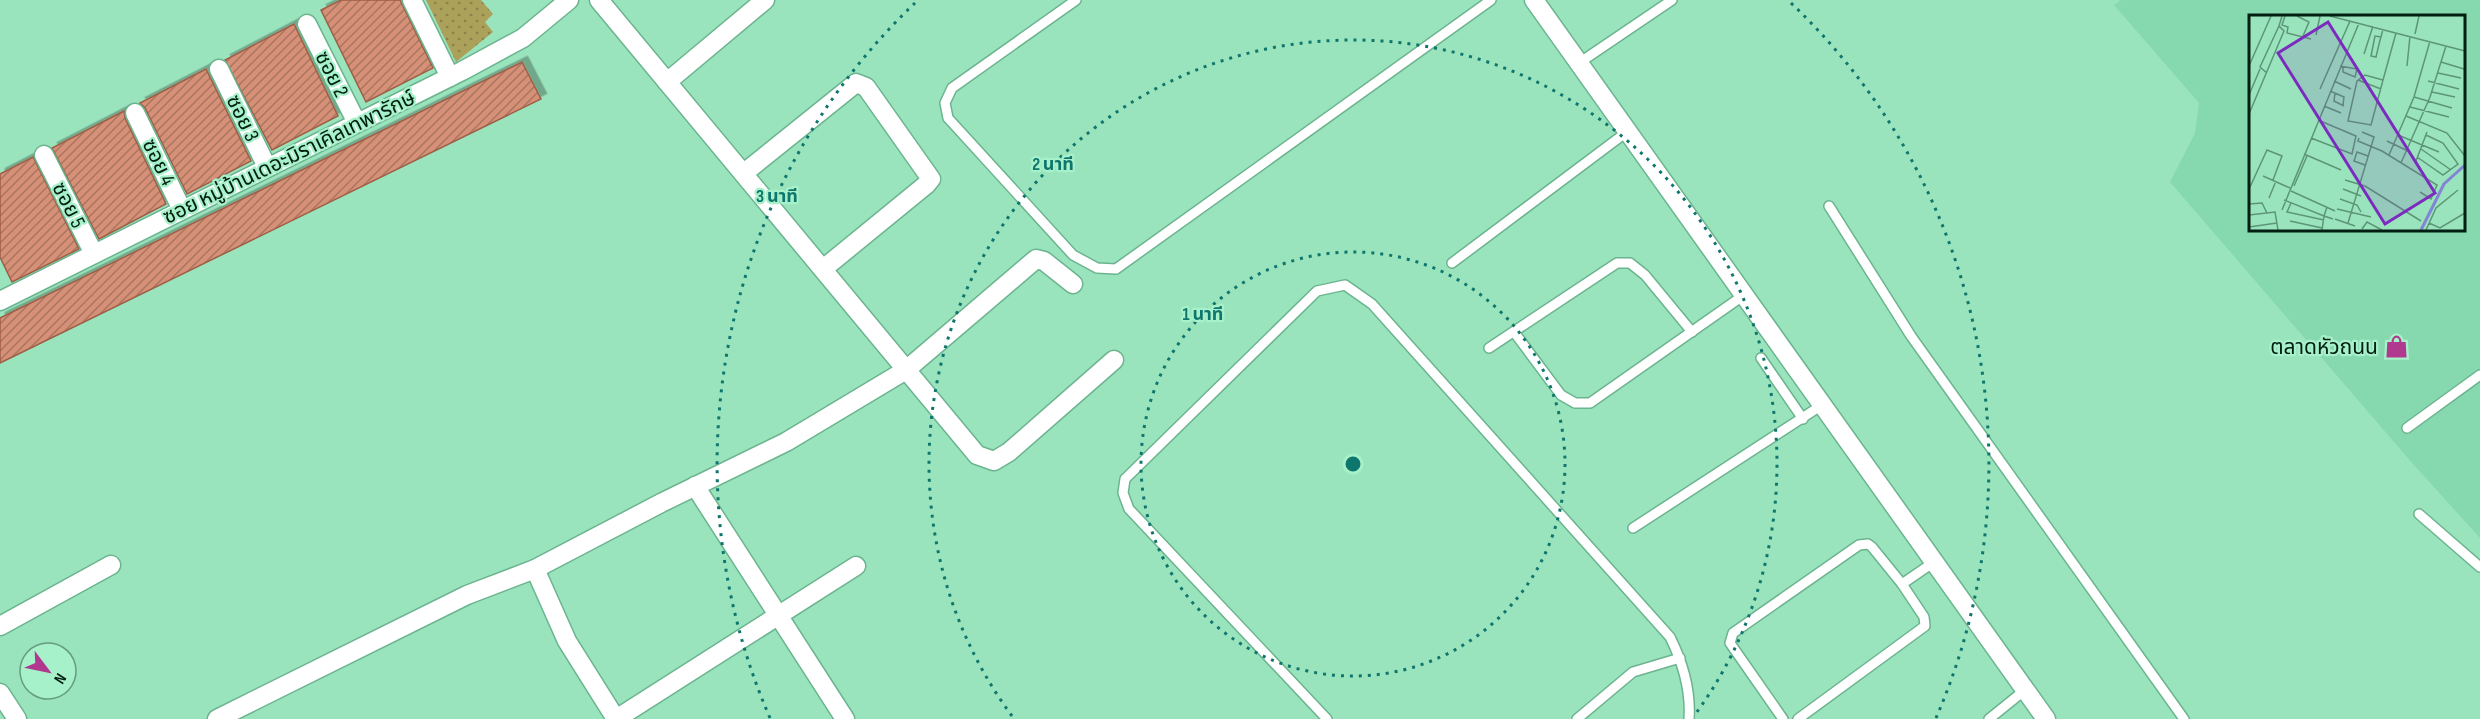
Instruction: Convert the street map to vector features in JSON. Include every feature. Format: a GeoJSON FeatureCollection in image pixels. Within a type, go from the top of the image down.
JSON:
{"type":"FeatureCollection","features":[{"type":"Feature","properties":{"kind":"street"},"geometry":{"type":"LineString","coordinates":[[412,0],[450,77]]}},
{"type":"Feature","properties":{"kind":"street","name":"ซอย หมู่บ้านเดอะมิราเคิลเทพารักษ์"},"geometry":{"type":"LineString","coordinates":[[2,294],[94,254],[450,77],[523,38],[569,0]]}},
{"type":"Feature","properties":{"kind":"street"},"geometry":{"type":"LineString","coordinates":[[599,0],[977,455],[994,461],[1009,452],[1114,360]]}},
{"type":"Feature","properties":{"kind":"street"},"geometry":{"type":"LineString","coordinates":[[667,82],[765,0]]}},
{"type":"Feature","properties":{"kind":"street"},"geometry":{"type":"LineString","coordinates":[[1534,0],[2046,719]]}},
{"type":"Feature","properties":{"kind":"street","name":"ซอย 2"},"geometry":{"type":"LineString","coordinates":[[307,24],[357,123]]}},
{"type":"Feature","properties":{"kind":"street","name":"ซอย 3"},"geometry":{"type":"LineString","coordinates":[[219,69],[267,167]]}},
{"type":"Feature","properties":{"kind":"street"},"geometry":{"type":"LineString","coordinates":[[744,173],[856,83],[866,87],[931,179],[823,269]]}},
{"type":"Feature","properties":{"kind":"street","name":"ซอย 4"},"geometry":{"type":"LineString","coordinates":[[135,113],[182,210]]}},
{"type":"Feature","properties":{"kind":"street","name":"ซอย 5"},"geometry":{"type":"LineString","coordinates":[[45,155],[94,254]]}},
{"type":"Feature","properties":{"kind":"street"},"geometry":{"type":"LineString","coordinates":[[217,719],[467,595],[535,569],[695,486],[786,442],[906,370],[1036,259],[1044,261],[1073,284]]}},
{"type":"Feature","properties":{"kind":"street"},"geometry":{"type":"LineString","coordinates":[[695,486],[842,718]]}},
{"type":"Feature","properties":{"kind":"street"},"geometry":{"type":"LineString","coordinates":[[0,626],[111,565]]}},
{"type":"Feature","properties":{"kind":"street"},"geometry":{"type":"LineString","coordinates":[[535,569],[567,641],[616,719],[856,566]]}},
{"type":"Feature","properties":{"kind":"street"},"geometry":{"type":"LineString","coordinates":[[0,693],[16,719]]}},
{"type":"Feature","properties":{"kind":"lane"},"geometry":{"type":"LineString","coordinates":[[1076,0],[952,88],[945,102],[948,118],[1073,255],[1097,268],[1116,268],[1491,0]]}},
{"type":"Feature","properties":{"kind":"lane"},"geometry":{"type":"LineString","coordinates":[[1579,63],[1672,0]]}},
{"type":"Feature","properties":{"kind":"lane"},"geometry":{"type":"LineString","coordinates":[[1452,263],[1628,131]]}},
{"type":"Feature","properties":{"kind":"lane"},"geometry":{"type":"LineString","coordinates":[[1829,206],[1911,336],[2184,719]]}},
{"type":"Feature","properties":{"kind":"lane"},"geometry":{"type":"LineString","coordinates":[[1489,348],[1617,263],[1630,263],[1645,275],[1692,332]]}},
{"type":"Feature","properties":{"kind":"lane"},"geometry":{"type":"LineString","coordinates":[[1327,719],[1129,509],[1123,493],[1125,478],[1317,291],[1345,285],[1372,304],[1670,637],[1680,658],[1691,699],[1689,719]]}},
{"type":"Feature","properties":{"kind":"lane"},"geometry":{"type":"LineString","coordinates":[[1514,332],[1562,395],[1575,403],[1590,403],[1744,295]]}},
{"type":"Feature","properties":{"kind":"lane"},"geometry":{"type":"LineString","coordinates":[[1761,358],[1803,419]]}},
{"type":"Feature","properties":{"kind":"lane"},"geometry":{"type":"LineString","coordinates":[[2407,428],[2480,375]]}},
{"type":"Feature","properties":{"kind":"lane"},"geometry":{"type":"LineString","coordinates":[[1633,528],[1822,405]]}},
{"type":"Feature","properties":{"kind":"lane"},"geometry":{"type":"LineString","coordinates":[[2419,514],[2480,567]]}},
{"type":"Feature","properties":{"kind":"lane"},"geometry":{"type":"LineString","coordinates":[[1784,719],[1730,643],[1733,633],[1859,545],[1868,544],[1902,584],[1924,617],[1924,626],[1798,719]]}},
{"type":"Feature","properties":{"kind":"lane"},"geometry":{"type":"LineString","coordinates":[[1902,584],[1934,562]]}},
{"type":"Feature","properties":{"kind":"lane"},"geometry":{"type":"LineString","coordinates":[[1577,719],[1633,672],[1680,658]]}},
{"type":"Feature","properties":{"kind":"lane"},"geometry":{"type":"LineString","coordinates":[[1989,719],[2025,690]]}},
{"type":"Feature","properties":{"kind":"shaded area"},"geometry":{"type":"Polygon","coordinates":[[[426,0],[481,0],[493,14],[485,22],[493,32],[456,62],[426,0]]]}},
{"type":"Feature","properties":{"kind":"shaded area","name":"ตลาดหัวถนน"},"geometry":{"type":"Polygon","coordinates":[[[2121,0],[2480,0],[2480,538],[2413,464],[2170,182],[2195,133],[2199,103],[2114,5],[2121,0]]]}},
{"type":"Feature","properties":{"kind":"building"},"geometry":{"type":"Polygon","coordinates":[[[341,0],[400,0],[433,68],[366,102],[321,10],[341,0]]]}},
{"type":"Feature","properties":{"kind":"building"},"geometry":{"type":"Polygon","coordinates":[[[294,24],[338,116],[272,150],[225,60],[294,24]]]}},
{"type":"Feature","properties":{"kind":"building"},"geometry":{"type":"Polygon","coordinates":[[[522,62],[541,99],[0,363],[0,318],[522,62]]]}},
{"type":"Feature","properties":{"kind":"building"},"geometry":{"type":"Polygon","coordinates":[[[206,69],[251,161],[187,194],[145,108],[140,103],[206,69]]]}},
{"type":"Feature","properties":{"kind":"building"},"geometry":{"type":"Polygon","coordinates":[[[124,111],[125,118],[166,204],[99,239],[52,148],[124,111]]]}},
{"type":"Feature","properties":{"kind":"building"},"geometry":{"type":"Polygon","coordinates":[[[33,157],[79,249],[12,282],[0,257],[0,174],[33,157]]]}},
{"type":"Feature","properties":{"kind":"place","name":"ตลาดหัวถนน"},"geometry":{"type":"Point","coordinates":[2396,347]}}]}
